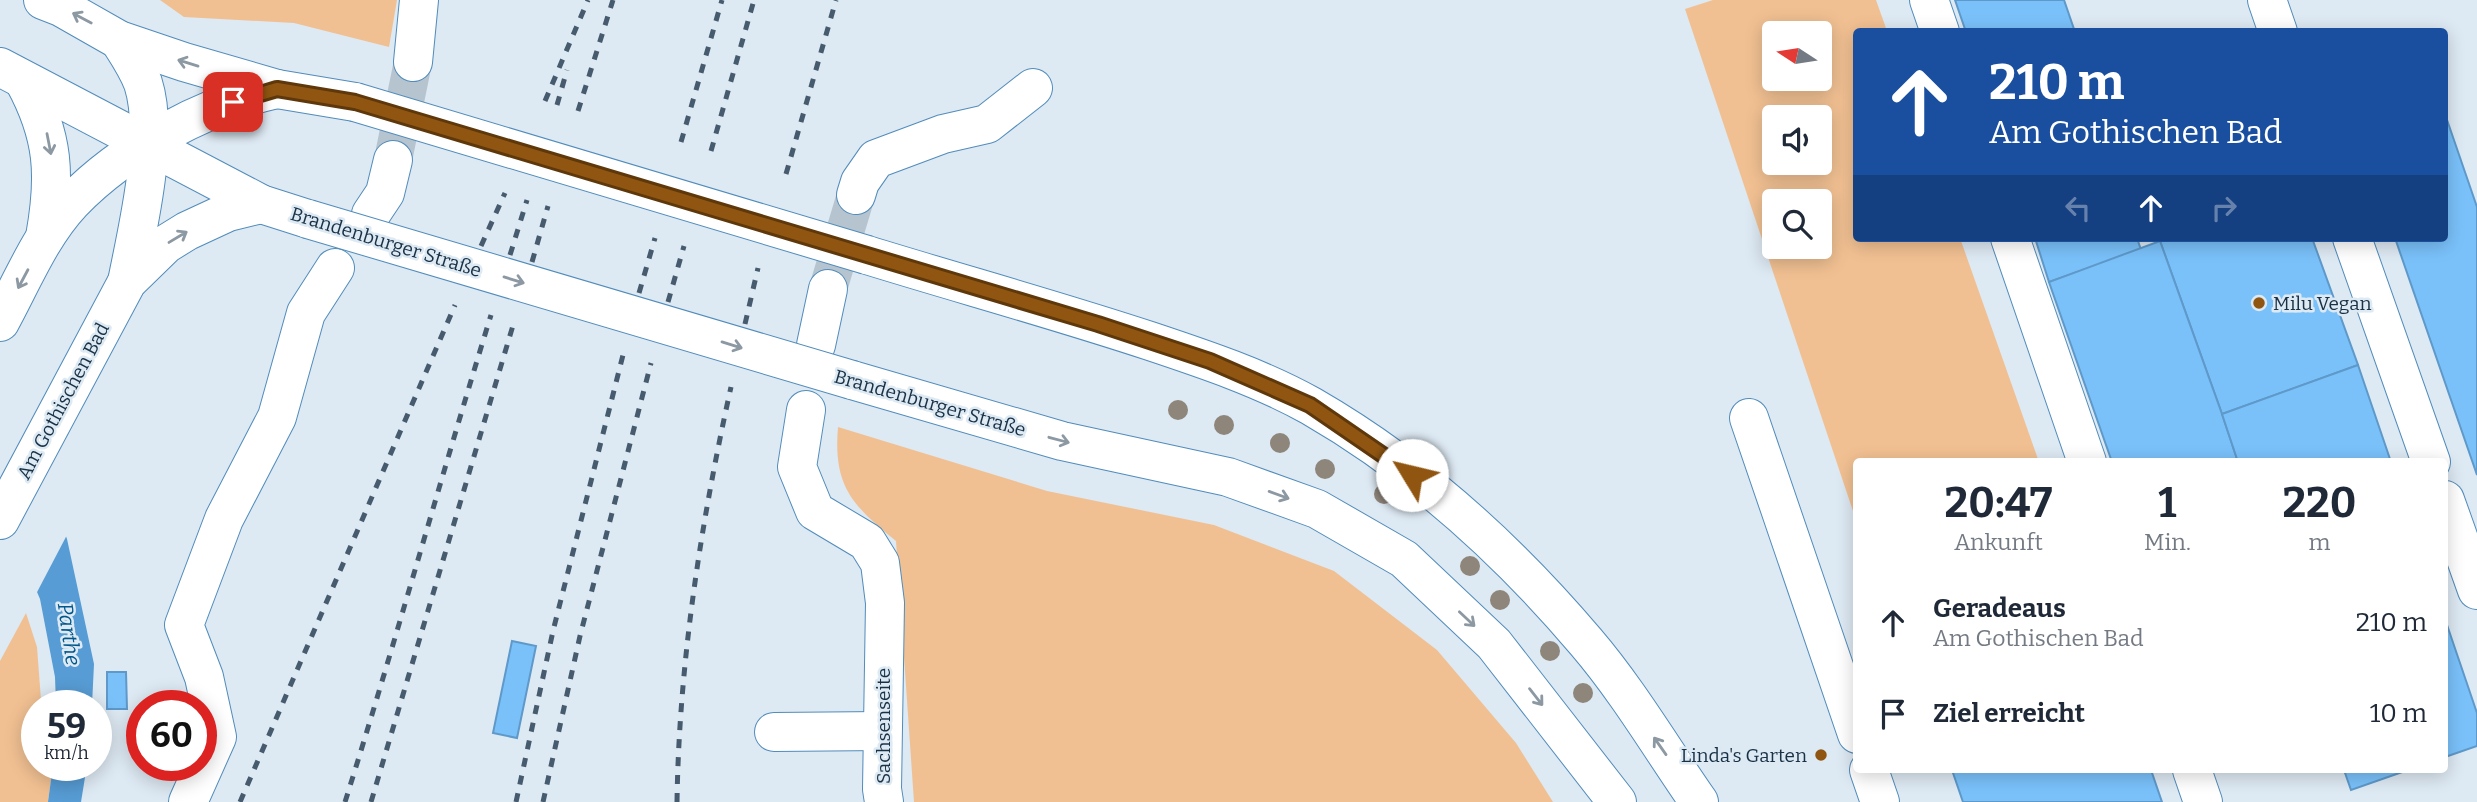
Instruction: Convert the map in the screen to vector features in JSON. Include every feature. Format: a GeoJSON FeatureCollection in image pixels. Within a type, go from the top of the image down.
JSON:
{"type":"FeatureCollection","features":[{"type":"Feature","properties":{"kind":"main road"},"geometry":{"type":"LineString","coordinates":[[43,0],[61,7],[119,40],[277,89],[355,102],[1098,324],[1210,361],[1310,405],[1376,448],[1448,501],[1511,559],[1588,644],[1699,802]]}},
{"type":"Feature","properties":{"kind":"main road"},"geometry":{"type":"LineString","coordinates":[[413,62],[419,0]]}},
{"type":"Feature","properties":{"kind":"main road"},"geometry":{"type":"LineString","coordinates":[[1929,0],[1939,28]]}},
{"type":"Feature","properties":{"kind":"main road"},"geometry":{"type":"LineString","coordinates":[[2267,0],[2277,28]]}},
{"type":"Feature","properties":{"kind":"main road"},"geometry":{"type":"LineString","coordinates":[[119,40],[137,66],[144,86],[148,112],[147,144]]}},
{"type":"Feature","properties":{"kind":"main road"},"geometry":{"type":"LineString","coordinates":[[12,74],[37,104],[51,148],[51,205],[46,237]]}},
{"type":"Feature","properties":{"kind":"main road","name":"Brandenburger Straße"},"geometry":{"type":"LineString","coordinates":[[12,74],[261,204],[1062,441],[1228,477],[1317,509],[1404,559],[1494,644],[1617,802]]}},
{"type":"Feature","properties":{"kind":"main road"},"geometry":{"type":"LineString","coordinates":[[856,195],[860,182],[876,159],[943,134],[986,124],[1032,88]]}},
{"type":"Feature","properties":{"kind":"main road"},"geometry":{"type":"LineString","coordinates":[[0,322],[46,237],[71,203],[105,173],[147,144],[211,110],[277,89]]}},
{"type":"Feature","properties":{"kind":"main road","name":"Am Gothischen Bad"},"geometry":{"type":"LineString","coordinates":[[127,282],[144,190],[147,144]]}},
{"type":"Feature","properties":{"kind":"main road"},"geometry":{"type":"LineString","coordinates":[[371,214],[385,192],[393,160]]}},
{"type":"Feature","properties":{"kind":"main road","name":"Am Gothischen Bad"},"geometry":{"type":"LineString","coordinates":[[0,520],[127,282],[166,244],[228,212],[261,204]]}},
{"type":"Feature","properties":{"kind":"main road"},"geometry":{"type":"LineString","coordinates":[[2011,242],[2086,458]]}},
{"type":"Feature","properties":{"kind":"main road"},"geometry":{"type":"LineString","coordinates":[[2353,242],[2430,458]]}},
{"type":"Feature","properties":{"kind":"main road"},"geometry":{"type":"LineString","coordinates":[[188,802],[217,737],[204,677],[184,625],[224,519],[277,417],[306,313],[335,268]]}},
{"type":"Feature","properties":{"kind":"main road"},"geometry":{"type":"LineString","coordinates":[[816,345],[828,289]]}},
{"type":"Feature","properties":{"kind":"main road","name":"Sachsenseite"},"geometry":{"type":"LineString","coordinates":[[806,410],[797,467],[816,511],[867,542],[880,563],[885,603],[882,731],[884,802]]}},
{"type":"Feature","properties":{"kind":"main road"},"geometry":{"type":"LineString","coordinates":[[1749,418],[1853,722]]}},
{"type":"Feature","properties":{"kind":"main road"},"geometry":{"type":"LineString","coordinates":[[2448,508],[2477,590]]}},
{"type":"Feature","properties":{"kind":"main road"},"geometry":{"type":"LineString","coordinates":[[774,732],[882,731]]}},
{"type":"Feature","properties":{"kind":"main road"},"geometry":{"type":"LineString","coordinates":[[1870,773],[1880,802]]}},
{"type":"Feature","properties":{"kind":"main road"},"geometry":{"type":"LineString","coordinates":[[2194,773],[2203,802]]}},
{"type":"Feature","properties":{"kind":"shaded area"},"geometry":{"type":"Polygon","coordinates":[[[160,0],[397,0],[389,47],[294,23],[184,17],[160,0]]]}},
{"type":"Feature","properties":{"kind":"shaded area"},"geometry":{"type":"Polygon","coordinates":[[[1713,0],[1876,0],[1886,28],[1853,28],[1853,242],[1961,242],[2038,458],[1853,458],[1853,511],[1769,259],[1832,259],[1832,189],[1762,189],[1762,239],[1685,9],[1713,0]]]}},
{"type":"Feature","properties":{"kind":"shaded area"},"geometry":{"type":"Polygon","coordinates":[[[838,427],[1047,491],[1214,525],[1334,571],[1437,650],[1516,743],[1553,802],[914,802],[896,541],[857,505],[849,493],[839,465],[838,427]]]}},
{"type":"Feature","properties":{"kind":"shaded area"},"geometry":{"type":"Polygon","coordinates":[[[26,613],[37,647],[40,690],[21,690],[21,781],[51,781],[48,802],[0,802],[0,661],[26,613]]]}},
{"type":"Feature","properties":{"kind":"water","name":"Parthe"},"geometry":{"type":"Polygon","coordinates":[[[0,393],[67,539],[94,664],[93,690],[55,690],[40,599],[15,540],[0,393]]]}},
{"type":"Feature","properties":{"kind":"water"},"geometry":{"type":"Polygon","coordinates":[[[51,781],[84,781],[81,802],[48,802],[51,781]]]}},
{"type":"Feature","properties":{"kind":"pier"},"geometry":{"type":"Polygon","coordinates":[[[0,389],[60,508],[68,533],[35,596],[0,520],[0,389]]]}},
{"type":"Feature","properties":{"kind":"building"},"geometry":{"type":"Polygon","coordinates":[[[1955,0],[2064,0],[2074,28],[1965,28],[1955,0]]]}},
{"type":"Feature","properties":{"kind":"building"},"geometry":{"type":"Polygon","coordinates":[[[2448,123],[2477,207],[2477,475],[2396,242],[2448,242],[2448,123]]]}},
{"type":"Feature","properties":{"kind":"building"},"geometry":{"type":"Polygon","coordinates":[[[2036,242],[2138,242],[2141,250],[2049,282],[2036,242]]]}},
{"type":"Feature","properties":{"kind":"building","name":"Milu Vegan"},"geometry":{"type":"Polygon","coordinates":[[[2160,242],[2313,242],[2358,365],[2222,414],[2160,242]]]}},
{"type":"Feature","properties":{"kind":"building"},"geometry":{"type":"Polygon","coordinates":[[[2160,242],[2237,458],[2111,458],[2049,282],[2160,242]]]}},
{"type":"Feature","properties":{"kind":"building"},"geometry":{"type":"Polygon","coordinates":[[[2358,365],[2390,458],[2237,458],[2222,414],[2358,365]]]}},
{"type":"Feature","properties":{"kind":"building"},"geometry":{"type":"Polygon","coordinates":[[[2448,628],[2477,713],[2477,746],[2448,756],[2448,628]]]}},
{"type":"Feature","properties":{"kind":"building"},"geometry":{"type":"Polygon","coordinates":[[[512,641],[536,646],[517,738],[493,733],[512,641]]]}},
{"type":"Feature","properties":{"kind":"building"},"geometry":{"type":"Polygon","coordinates":[[[107,672],[126,672],[126,709],[112,709],[112,690],[107,690],[107,672]]]}},
{"type":"Feature","properties":{"kind":"building"},"geometry":{"type":"Polygon","coordinates":[[[1953,773],[2152,773],[2162,802],[1963,802],[1953,773]]]}},
{"type":"Feature","properties":{"kind":"building"},"geometry":{"type":"Polygon","coordinates":[[[2345,773],[2399,773],[2351,790],[2345,773]]]}},
{"type":"Feature","properties":{"kind":"tunnel"},"geometry":{"type":"LineString","coordinates":[[393,160],[413,62]]}},
{"type":"Feature","properties":{"kind":"tunnel"},"geometry":{"type":"LineString","coordinates":[[828,289],[856,195]]}},
{"type":"Feature","properties":{"kind":"railway"},"geometry":{"type":"LineString","coordinates":[[545,101],[588,0]]}},
{"type":"Feature","properties":{"kind":"railway"},"geometry":{"type":"LineString","coordinates":[[578,111],[613,0]]}},
{"type":"Feature","properties":{"kind":"railway"},"geometry":{"type":"LineString","coordinates":[[681,142],[722,0]]}},
{"type":"Feature","properties":{"kind":"railway"},"geometry":{"type":"LineString","coordinates":[[711,151],[754,0]]}},
{"type":"Feature","properties":{"kind":"railway"},"geometry":{"type":"LineString","coordinates":[[786,174],[836,0]]}},
{"type":"Feature","properties":{"kind":"railway"},"geometry":{"type":"LineString","coordinates":[[557,105],[567,70]]}},
{"type":"Feature","properties":{"kind":"railway"},"geometry":{"type":"LineString","coordinates":[[481,246],[505,193]]}},
{"type":"Feature","properties":{"kind":"railway"},"geometry":{"type":"LineString","coordinates":[[510,255],[527,200]]}},
{"type":"Feature","properties":{"kind":"railway"},"geometry":{"type":"LineString","coordinates":[[532,262],[548,206]]}},
{"type":"Feature","properties":{"kind":"railway"},"geometry":{"type":"LineString","coordinates":[[639,293],[655,238]]}},
{"type":"Feature","properties":{"kind":"railway"},"geometry":{"type":"LineString","coordinates":[[668,302],[684,246]]}},
{"type":"Feature","properties":{"kind":"railway"},"geometry":{"type":"LineString","coordinates":[[745,324],[758,268]]}},
{"type":"Feature","properties":{"kind":"railway"},"geometry":{"type":"LineString","coordinates":[[240,802],[455,305]]}},
{"type":"Feature","properties":{"kind":"railway"},"geometry":{"type":"LineString","coordinates":[[345,802],[491,315]]}},
{"type":"Feature","properties":{"kind":"railway"},"geometry":{"type":"LineString","coordinates":[[371,802],[514,322]]}},
{"type":"Feature","properties":{"kind":"railway"},"geometry":{"type":"LineString","coordinates":[[516,802],[553,631],[623,355]]}},
{"type":"Feature","properties":{"kind":"railway"},"geometry":{"type":"LineString","coordinates":[[543,802],[580,636],[651,363]]}},
{"type":"Feature","properties":{"kind":"railway"},"geometry":{"type":"LineString","coordinates":[[677,802],[687,645],[701,541],[731,387]]}},
{"type":"Feature","properties":{"kind":"place","name":"Milu Vegan"},"geometry":{"type":"Point","coordinates":[2259,303]}},
{"type":"Feature","properties":{"kind":"place","name":"Linda's Garten"},"geometry":{"type":"Point","coordinates":[1821,755]}},
{"type":"Feature","properties":{"kind":"route"},"geometry":{"type":"LineString","coordinates":[[233,102],[277,89],[320,94],[355,102],[1098,324],[1210,361],[1310,405],[1412,475]]}}]}
